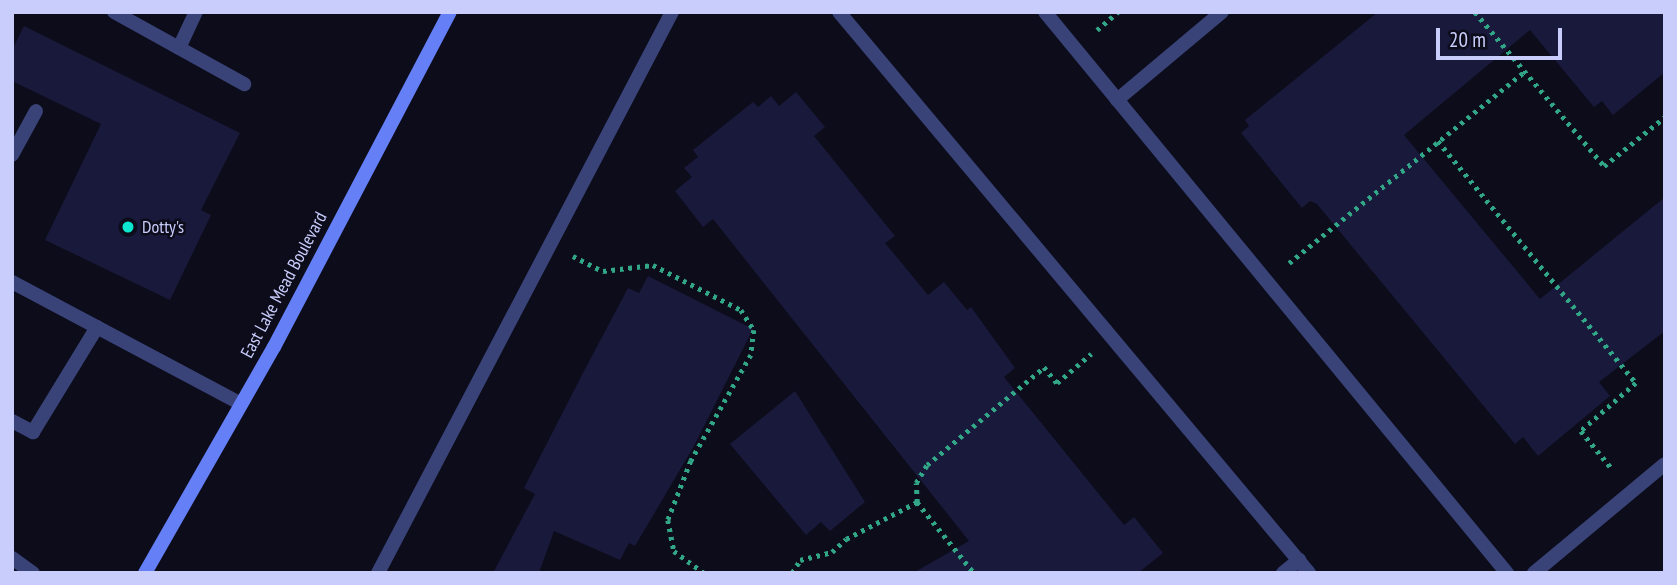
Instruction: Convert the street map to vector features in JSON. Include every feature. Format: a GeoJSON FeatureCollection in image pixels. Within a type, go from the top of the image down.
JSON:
{"type":"FeatureCollection","features":[{"type":"Feature","properties":{"kind":"main road","name":"East Lake Mead Boulevard"},"geometry":{"type":"LineString","coordinates":[[145,573],[242,404],[450,12]]}},
{"type":"Feature","properties":{"kind":"street"},"geometry":{"type":"LineString","coordinates":[[114,12],[244,84]]}},
{"type":"Feature","properties":{"kind":"street"},"geometry":{"type":"LineString","coordinates":[[179,48],[196,12]]}},
{"type":"Feature","properties":{"kind":"street"},"geometry":{"type":"LineString","coordinates":[[378,573],[672,12]]}},
{"type":"Feature","properties":{"kind":"street"},"geometry":{"type":"LineString","coordinates":[[839,12],[1309,573]]}},
{"type":"Feature","properties":{"kind":"street"},"geometry":{"type":"LineString","coordinates":[[1045,12],[1507,573]]}},
{"type":"Feature","properties":{"kind":"street"},"geometry":{"type":"LineString","coordinates":[[1117,100],[1222,12]]}},
{"type":"Feature","properties":{"kind":"street"},"geometry":{"type":"LineString","coordinates":[[12,155],[36,111]]}},
{"type":"Feature","properties":{"kind":"street"},"geometry":{"type":"LineString","coordinates":[[12,282],[242,404]]}},
{"type":"Feature","properties":{"kind":"street"},"geometry":{"type":"LineString","coordinates":[[12,421],[33,432],[97,327]]}},
{"type":"Feature","properties":{"kind":"street"},"geometry":{"type":"LineString","coordinates":[[1534,573],[1665,464]]}},
{"type":"Feature","properties":{"kind":"street"},"geometry":{"type":"LineString","coordinates":[[12,558],[33,573]]}},
{"type":"Feature","properties":{"kind":"street"},"geometry":{"type":"LineString","coordinates":[[1283,573],[1299,560]]}},
{"type":"Feature","properties":{"kind":"path"},"geometry":{"type":"LineString","coordinates":[[1475,12],[1604,166],[1665,117]]}},
{"type":"Feature","properties":{"kind":"path"},"geometry":{"type":"LineString","coordinates":[[1266,281],[1524,72]]}},
{"type":"Feature","properties":{"kind":"path"},"geometry":{"type":"LineString","coordinates":[[1438,141],[1636,383],[1581,432],[1631,492]]}},
{"type":"Feature","properties":{"kind":"path"},"geometry":{"type":"LineString","coordinates":[[551,245],[603,271],[653,265],[741,310],[754,330],[751,355],[691,461],[668,520],[674,551],[705,573]]}},
{"type":"Feature","properties":{"kind":"path"},"geometry":{"type":"LineString","coordinates":[[974,573],[917,502],[916,484],[927,465],[1044,367],[1057,383],[1112,337]]}},
{"type":"Feature","properties":{"kind":"path"},"geometry":{"type":"LineString","coordinates":[[792,573],[800,559],[832,552],[846,538],[917,502]]}},
{"type":"Feature","properties":{"kind":"building"},"geometry":{"type":"Polygon","coordinates":[[[1378,12],[1665,12],[1665,72],[1613,115],[1602,101],[1594,107],[1530,30],[1404,135],[1540,299],[1665,197],[1665,331],[1599,382],[1610,396],[1538,456],[1523,437],[1515,444],[1317,204],[1310,201],[1302,208],[1241,133],[1249,126],[1245,120],[1378,12]]]}},
{"type":"Feature","properties":{"kind":"building"},"geometry":{"type":"Polygon","coordinates":[[[24,26],[240,133],[201,210],[211,215],[170,300],[45,240],[101,124],[12,81],[12,50],[24,26]]]}},
{"type":"Feature","properties":{"kind":"building"},"geometry":{"type":"Polygon","coordinates":[[[796,92],[825,127],[814,136],[895,236],[885,243],[928,295],[944,282],[967,310],[971,307],[1015,368],[1004,377],[1124,525],[1134,517],[1163,553],[1138,573],[913,573],[969,541],[713,219],[703,227],[675,191],[692,177],[684,168],[698,157],[693,150],[753,102],[758,107],[771,96],[779,106],[796,92]]]}},
{"type":"Feature","properties":{"kind":"building"},"geometry":{"type":"Polygon","coordinates":[[[648,276],[753,329],[694,446],[635,546],[629,543],[620,560],[554,531],[539,573],[493,573],[535,494],[524,488],[584,371],[628,288],[639,293],[648,276]]]}},
{"type":"Feature","properties":{"kind":"building"},"geometry":{"type":"Polygon","coordinates":[[[795,391],[865,502],[830,531],[821,522],[806,535],[730,444],[795,391]]]}},
{"type":"Feature","properties":{"kind":"place","name":"Dotty's"},"geometry":{"type":"Point","coordinates":[128,227]}}]}
